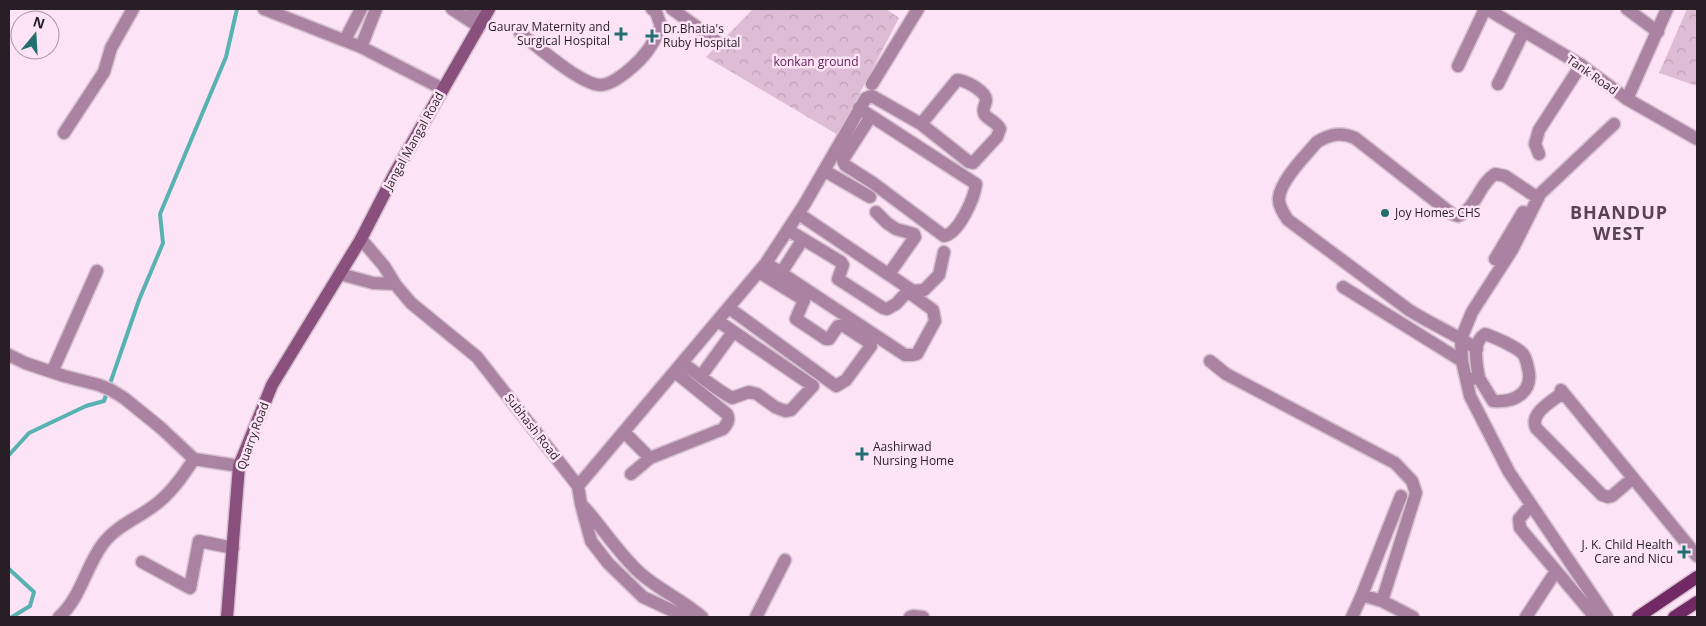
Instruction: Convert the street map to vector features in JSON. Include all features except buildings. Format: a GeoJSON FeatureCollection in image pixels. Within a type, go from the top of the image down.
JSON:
{"type":"FeatureCollection","features":[{"type":"Feature","properties":{"kind":"main road","name":"Jangal Mangal Road"},"geometry":{"type":"LineString","coordinates":[[340,274],[484,17]]}},
{"type":"Feature","properties":{"kind":"main road","name":"Quarry Road"},"geometry":{"type":"LineString","coordinates":[[227,617],[240,466],[272,385],[340,274]]}},
{"type":"Feature","properties":{"kind":"main road"},"geometry":{"type":"LineString","coordinates":[[1638,617],[1697,578]]}},
{"type":"Feature","properties":{"kind":"main road"},"geometry":{"type":"LineString","coordinates":[[1674,617],[1697,602]]}},
{"type":"Feature","properties":{"kind":"street"},"geometry":{"type":"LineString","coordinates":[[64,133],[104,72],[111,48],[133,9]]}},
{"type":"Feature","properties":{"kind":"street"},"geometry":{"type":"LineString","coordinates":[[264,9],[345,40],[443,89]]}},
{"type":"Feature","properties":{"kind":"street"},"geometry":{"type":"LineString","coordinates":[[345,40],[362,9]]}},
{"type":"Feature","properties":{"kind":"street"},"geometry":{"type":"LineString","coordinates":[[360,47],[376,9]]}},
{"type":"Feature","properties":{"kind":"street"},"geometry":{"type":"LineString","coordinates":[[452,9],[484,17]]}},
{"type":"Feature","properties":{"kind":"street"},"geometry":{"type":"LineString","coordinates":[[472,9],[484,17]]}},
{"type":"Feature","properties":{"kind":"street"},"geometry":{"type":"LineString","coordinates":[[520,34],[586,81],[601,85],[619,78],[642,59],[654,43],[661,26],[656,12],[652,9]]}},
{"type":"Feature","properties":{"kind":"street"},"geometry":{"type":"LineString","coordinates":[[672,9],[715,40]]}},
{"type":"Feature","properties":{"kind":"street"},"geometry":{"type":"LineString","coordinates":[[872,84],[918,9]]}},
{"type":"Feature","properties":{"kind":"street"},"geometry":{"type":"LineString","coordinates":[[1458,66],[1486,9]]}},
{"type":"Feature","properties":{"kind":"street","name":"Tank Road"},"geometry":{"type":"LineString","coordinates":[[1486,9],[1581,65],[1627,99],[1697,139]]}},
{"type":"Feature","properties":{"kind":"street"},"geometry":{"type":"LineString","coordinates":[[1627,9],[1658,32]]}},
{"type":"Feature","properties":{"kind":"street"},"geometry":{"type":"LineString","coordinates":[[1627,99],[1667,9]]}},
{"type":"Feature","properties":{"kind":"street"},"geometry":{"type":"LineString","coordinates":[[1498,84],[1524,31]]}},
{"type":"Feature","properties":{"kind":"street"},"geometry":{"type":"LineString","coordinates":[[1539,154],[1535,144],[1539,130],[1581,65]]}},
{"type":"Feature","properties":{"kind":"street"},"geometry":{"type":"LineString","coordinates":[[578,486],[762,268],[825,171],[866,98],[872,96],[921,124],[969,162],[974,162],[997,136],[1000,129],[998,125],[985,115],[986,100],[984,94],[963,80],[957,80],[921,124]]}},
{"type":"Feature","properties":{"kind":"street"},"geometry":{"type":"LineString","coordinates":[[859,108],[976,184],[973,198],[956,229],[950,235],[944,236],[845,165],[844,158],[871,116]]}},
{"type":"Feature","properties":{"kind":"street"},"geometry":{"type":"LineString","coordinates":[[1495,260],[1536,197],[1614,124]]}},
{"type":"Feature","properties":{"kind":"street"},"geometry":{"type":"LineString","coordinates":[[1477,349],[1450,331],[1429,322],[1409,310],[1288,220],[1282,212],[1278,199],[1284,184],[1317,142],[1323,138],[1344,133],[1355,138],[1452,214],[1458,216],[1466,213],[1487,179],[1494,174],[1505,176],[1536,197]]}},
{"type":"Feature","properties":{"kind":"street"},"geometry":{"type":"LineString","coordinates":[[825,171],[870,196]]}},
{"type":"Feature","properties":{"kind":"street"},"geometry":{"type":"LineString","coordinates":[[1536,197],[1512,250],[1472,312],[1461,339],[1509,472],[1607,617]]}},
{"type":"Feature","properties":{"kind":"street"},"geometry":{"type":"LineString","coordinates":[[876,212],[887,223],[903,232],[914,234],[915,237],[889,274]]}},
{"type":"Feature","properties":{"kind":"street"},"geometry":{"type":"LineString","coordinates":[[798,214],[913,291],[924,290],[939,276],[944,252]]}},
{"type":"Feature","properties":{"kind":"street"},"geometry":{"type":"LineString","coordinates":[[762,268],[781,273],[905,355],[912,356],[916,354],[935,321],[933,310],[911,294],[906,293],[893,307],[883,308],[838,280],[843,265],[841,262],[788,230]]}},
{"type":"Feature","properties":{"kind":"street","name":"Subhash Road"},"geometry":{"type":"LineString","coordinates":[[360,239],[384,266],[395,284],[411,303],[477,357],[578,486],[591,541],[608,563],[643,597],[686,617]]}},
{"type":"Feature","properties":{"kind":"street"},"geometry":{"type":"LineString","coordinates":[[781,273],[803,239]]}},
{"type":"Feature","properties":{"kind":"street"},"geometry":{"type":"LineString","coordinates":[[729,308],[836,386],[846,380],[872,346],[870,343],[844,326],[838,326],[829,339],[826,339],[800,323],[796,319],[804,300],[762,268]]}},
{"type":"Feature","properties":{"kind":"street"},"geometry":{"type":"LineString","coordinates":[[52,372],[97,271]]}},
{"type":"Feature","properties":{"kind":"street"},"geometry":{"type":"LineString","coordinates":[[340,274],[372,283],[395,284]]}},
{"type":"Feature","properties":{"kind":"street"},"geometry":{"type":"LineString","coordinates":[[1342,287],[1500,402],[1522,395],[1527,389],[1531,378],[1522,352],[1492,336],[1484,334],[1479,339],[1477,349],[1475,382]]}},
{"type":"Feature","properties":{"kind":"street"},"geometry":{"type":"LineString","coordinates":[[678,368],[701,376],[717,390],[732,398],[750,392],[757,394],[785,412],[791,410],[813,386],[718,321]]}},
{"type":"Feature","properties":{"kind":"street"},"geometry":{"type":"LineString","coordinates":[[701,376],[733,332]]}},
{"type":"Feature","properties":{"kind":"street"},"geometry":{"type":"LineString","coordinates":[[9,355],[24,363],[108,389],[124,398],[161,428],[194,459],[240,466]]}},
{"type":"Feature","properties":{"kind":"street"},"geometry":{"type":"LineString","coordinates":[[1210,361],[1226,374],[1395,463],[1412,481],[1416,493],[1382,601]]}},
{"type":"Feature","properties":{"kind":"street"},"geometry":{"type":"LineString","coordinates":[[631,474],[650,458],[723,429],[728,423],[729,418],[727,414],[678,368]]}},
{"type":"Feature","properties":{"kind":"street"},"geometry":{"type":"LineString","coordinates":[[1633,478],[1612,496],[1602,495],[1536,428],[1534,423],[1536,415],[1564,393],[1697,556]]}},
{"type":"Feature","properties":{"kind":"street"},"geometry":{"type":"LineString","coordinates":[[624,432],[650,458]]}},
{"type":"Feature","properties":{"kind":"street"},"geometry":{"type":"LineString","coordinates":[[59,617],[84,580],[101,546],[114,532],[160,502],[179,482],[194,459]]}},
{"type":"Feature","properties":{"kind":"street"},"geometry":{"type":"LineString","coordinates":[[1352,617],[1401,496]]}},
{"type":"Feature","properties":{"kind":"street"},"geometry":{"type":"LineString","coordinates":[[581,504],[598,523],[621,555],[639,573],[654,586],[671,595],[702,617]]}},
{"type":"Feature","properties":{"kind":"street"},"geometry":{"type":"LineString","coordinates":[[1531,505],[1519,519],[1520,528],[1595,617]]}},
{"type":"Feature","properties":{"kind":"street"},"geometry":{"type":"LineString","coordinates":[[142,562],[190,588],[199,541],[233,548]]}},
{"type":"Feature","properties":{"kind":"street"},"geometry":{"type":"LineString","coordinates":[[756,617],[785,560]]}},
{"type":"Feature","properties":{"kind":"street"},"geometry":{"type":"LineString","coordinates":[[1526,617],[1556,571]]}},
{"type":"Feature","properties":{"kind":"street"},"geometry":{"type":"LineString","coordinates":[[1362,595],[1382,601],[1413,617]]}},
{"type":"Feature","properties":{"kind":"street"},"geometry":{"type":"LineString","coordinates":[[910,617],[923,617]]}},
{"type":"Feature","properties":{"kind":"green space","name":"konkan ground"},"geometry":{"type":"Polygon","coordinates":[[[753,9],[886,9],[899,18],[838,135],[706,57],[753,9]]]}},
{"type":"Feature","properties":{"kind":"green space"},"geometry":{"type":"Polygon","coordinates":[[[1687,9],[1697,9],[1697,86],[1659,73],[1687,9]]]}},
{"type":"Feature","properties":{"kind":"waterway"},"geometry":{"type":"LineString","coordinates":[[9,455],[29,433],[86,406],[104,401],[139,300],[163,243],[160,214],[226,57],[237,9]]}},
{"type":"Feature","properties":{"kind":"waterway"},"geometry":{"type":"LineString","coordinates":[[9,569],[34,592],[30,606],[12,617]]}},
{"type":"Feature","properties":{"kind":"place","name":"Gaurav Maternity and Surgical Hospital"},"geometry":{"type":"Point","coordinates":[621,34]}},
{"type":"Feature","properties":{"kind":"place","name":"Dr.Bhatia's Ruby Hospital"},"geometry":{"type":"Point","coordinates":[652,36]}},
{"type":"Feature","properties":{"kind":"place","name":"Joy Homes CHS"},"geometry":{"type":"Point","coordinates":[1385,213]}},
{"type":"Feature","properties":{"kind":"place","name":"Aashirwad Nursing Home"},"geometry":{"type":"Point","coordinates":[862,454]}},
{"type":"Feature","properties":{"kind":"place","name":"J. K. Child Health Care and Nicu"},"geometry":{"type":"Point","coordinates":[1684,552]}},
{"type":"Feature","properties":{"kind":"district","name":"BHANDUP WEST"},"geometry":{"type":"Point","coordinates":[1619,223]}}]}
